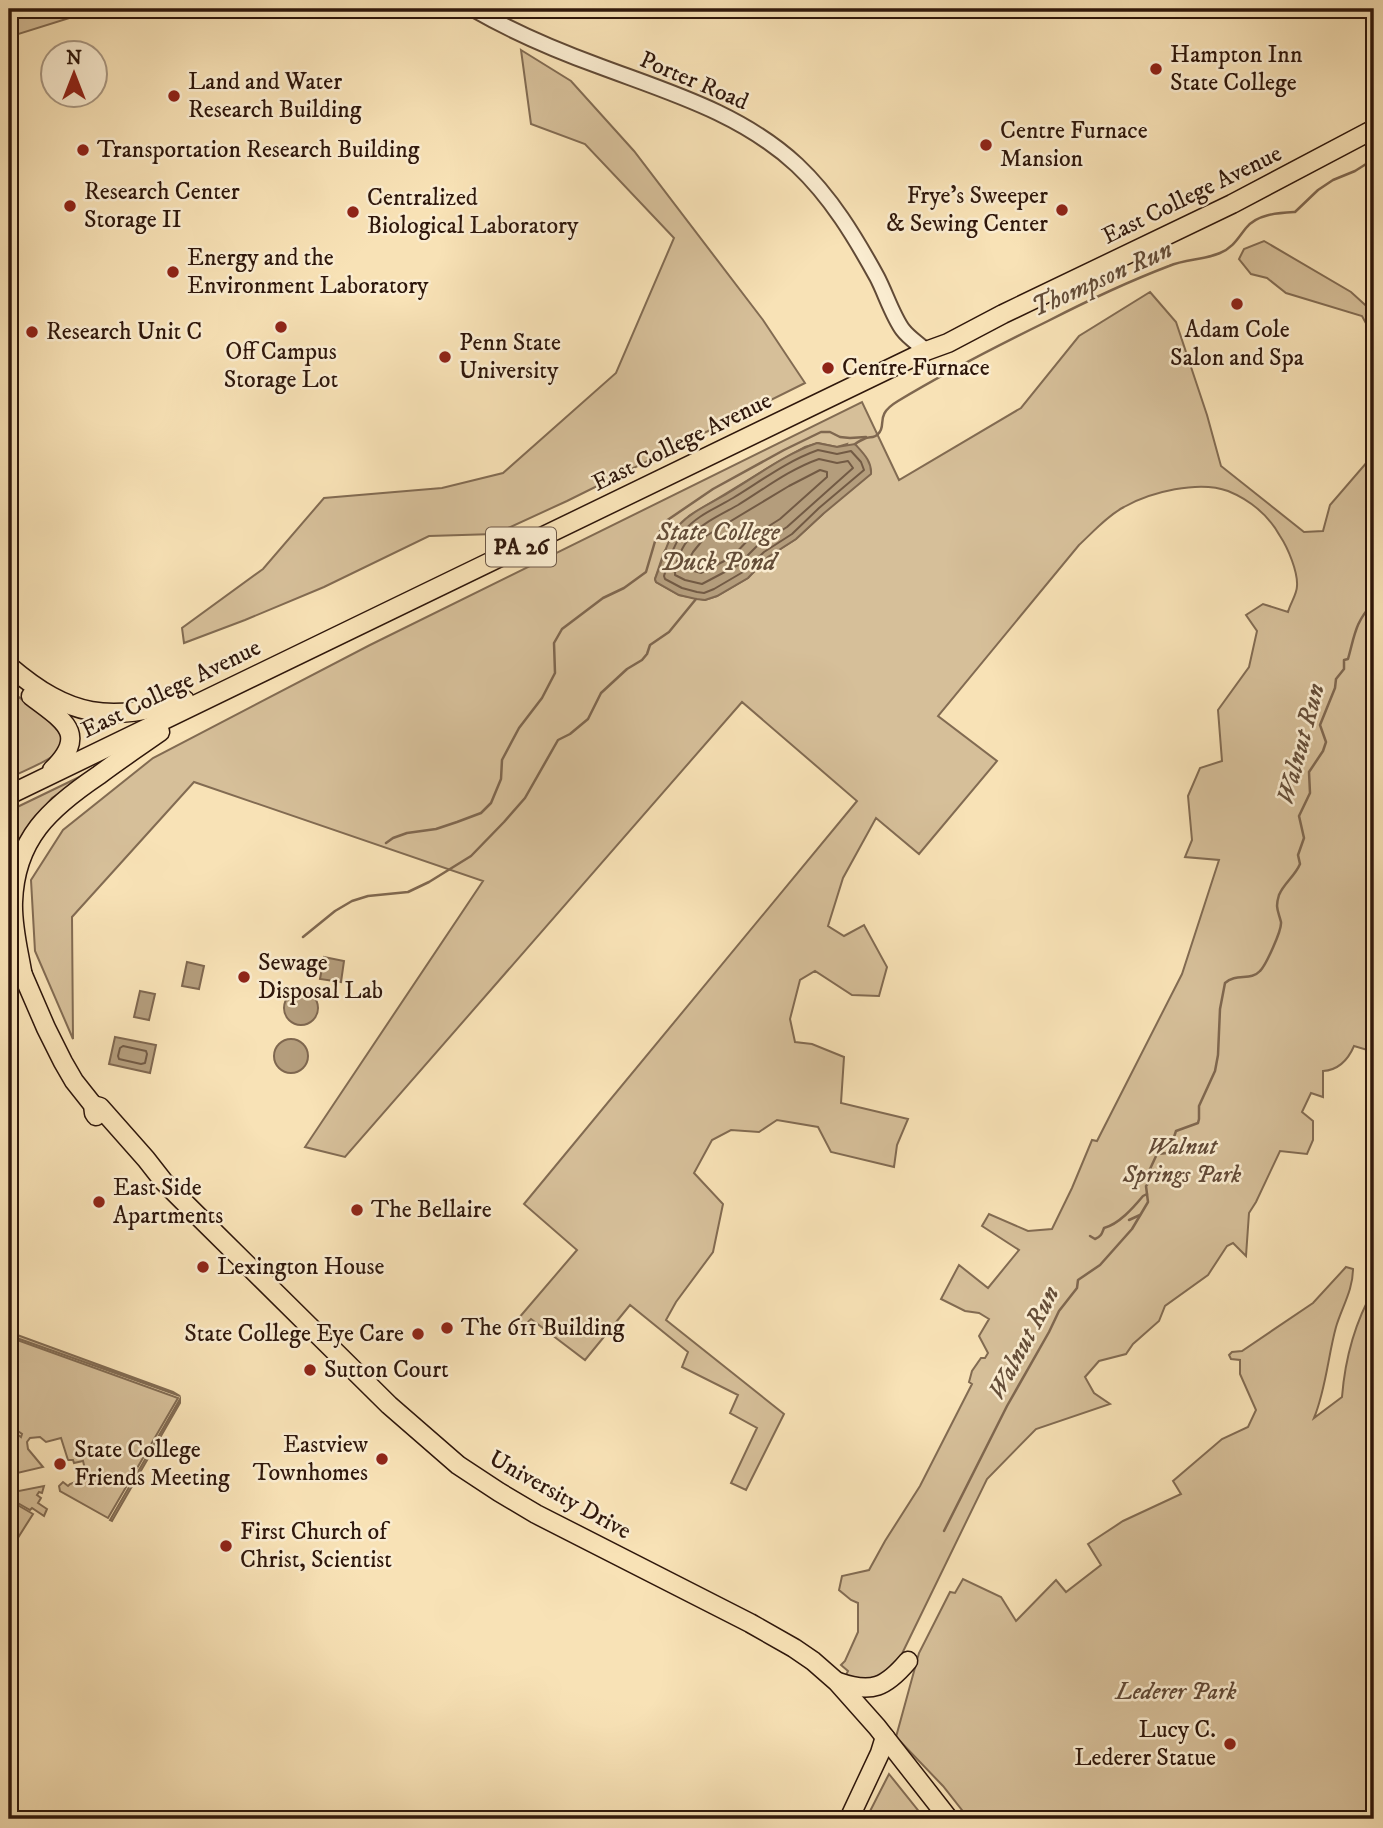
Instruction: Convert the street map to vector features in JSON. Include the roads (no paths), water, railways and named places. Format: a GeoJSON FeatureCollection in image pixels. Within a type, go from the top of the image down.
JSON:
{"type":"FeatureCollection","features":[{"type":"Feature","properties":{"kind":"main road","name":"East College Avenue"},"geometry":{"type":"LineString","coordinates":[[9,795],[1232,204],[1374,129]]}},
{"type":"Feature","properties":{"kind":"main road"},"geometry":{"type":"LineString","coordinates":[[9,666],[25,680],[62,703],[94,712],[131,713],[149,710],[232,687]]}},
{"type":"Feature","properties":{"kind":"main road"},"geometry":{"type":"LineString","coordinates":[[9,678],[61,719],[70,732],[69,750],[43,779]]}},
{"type":"Feature","properties":{"kind":"main road"},"geometry":{"type":"LineString","coordinates":[[16,980],[13,903],[15,881],[27,845],[38,826],[71,794],[208,699]]}},
{"type":"Feature","properties":{"kind":"main road","name":"University Drive"},"geometry":{"type":"LineString","coordinates":[[9,942],[16,980],[74,1081],[93,1105],[94,1113],[140,1166],[164,1182],[389,1405],[458,1465],[499,1492],[775,1636],[813,1661],[859,1704],[949,1819]]}},
{"type":"Feature","properties":{"kind":"main road"},"geometry":{"type":"LineString","coordinates":[[837,1682],[857,1688],[877,1686],[892,1678],[908,1661]]}},
{"type":"Feature","properties":{"kind":"main road"},"geometry":{"type":"LineString","coordinates":[[849,1819],[885,1737]]}},
{"type":"Feature","properties":{"kind":"street","name":"Porter Road"},"geometry":{"type":"LineString","coordinates":[[473,9],[544,44],[714,110],[779,151],[813,183],[848,226],[903,330],[926,351]]}},
{"type":"Feature","properties":{"kind":"water","name":"State College Duck Pond"},"geometry":{"type":"Polygon","coordinates":[[[817,443],[837,447],[855,444],[868,461],[871,474],[796,539],[768,557],[748,578],[717,596],[705,600],[696,599],[679,595],[656,582],[668,544],[684,520],[783,459],[817,443]]]}},
{"type":"Feature","properties":{"kind":"water"},"geometry":{"type":"Polygon","coordinates":[[[324,957],[344,961],[341,982],[320,979],[324,957]]]}},
{"type":"Feature","properties":{"kind":"water"},"geometry":{"type":"Polygon","coordinates":[[[187,962],[204,966],[199,989],[182,986],[187,962]]]}},
{"type":"Feature","properties":{"kind":"water"},"geometry":{"type":"Polygon","coordinates":[[[140,991],[155,994],[149,1020],[134,1017],[140,991]]]}},
{"type":"Feature","properties":{"kind":"water"},"geometry":{"type":"Polygon","coordinates":[[[301,991],[313,996],[318,1008],[313,1020],[301,1025],[289,1020],[284,1008],[289,996],[301,991]]]}},
{"type":"Feature","properties":{"kind":"water"},"geometry":{"type":"Polygon","coordinates":[[[115,1037],[156,1045],[150,1073],[109,1064],[115,1037]]]}},
{"type":"Feature","properties":{"kind":"water"},"geometry":{"type":"Polygon","coordinates":[[[291,1039],[303,1044],[308,1056],[303,1068],[291,1073],[279,1068],[274,1056],[279,1044],[291,1039]]]}},
{"type":"Feature","properties":{"kind":"waterway","name":"Thompson Run"},"geometry":{"type":"LineString","coordinates":[[855,444],[878,434],[883,416],[890,406],[916,390],[1123,285],[1175,264],[1225,251],[1251,223],[1268,215],[1295,212],[1318,190],[1374,159]]}},
{"type":"Feature","properties":{"kind":"waterway"},"geometry":{"type":"LineString","coordinates":[[386,843],[407,833],[436,829],[481,813],[491,803],[501,779],[502,760],[519,728],[542,698],[555,673],[554,643],[562,629],[603,598],[624,588],[646,572],[656,538],[666,521],[713,489],[821,432],[830,432],[840,437],[866,437]]}},
{"type":"Feature","properties":{"kind":"waterway"},"geometry":{"type":"LineString","coordinates":[[303,937],[352,901],[368,896],[408,892],[471,856],[525,798],[558,740],[588,719],[601,693],[627,669],[642,660],[650,645],[669,632],[696,599]]}},
{"type":"Feature","properties":{"kind":"waterway","name":"Walnut Run"},"geometry":{"type":"LineString","coordinates":[[944,1531],[1007,1406],[1059,1311],[1077,1288],[1078,1280],[1100,1265],[1132,1229],[1148,1202],[1146,1186],[1151,1180],[1150,1169],[1157,1154],[1167,1153],[1176,1131],[1198,1123],[1199,1106],[1215,1071],[1225,983],[1234,978],[1252,976],[1260,971],[1276,939],[1281,926],[1277,906],[1279,895],[1300,864],[1298,855],[1304,838],[1299,816],[1310,793],[1309,772],[1326,742],[1320,725],[1336,679],[1344,669],[1344,660],[1348,659],[1359,622],[1374,602]]}},
{"type":"Feature","properties":{"kind":"waterway"},"geometry":{"type":"LineString","coordinates":[[1090,1236],[1095,1239],[1099,1237],[1104,1228],[1120,1219],[1147,1194]]}},
{"type":"Feature","properties":{"kind":"waterway","name":"Walnut Run"},"geometry":{"type":"LineString","coordinates":[[1129,1220],[1140,1215]]}},
{"type":"Feature","properties":{"kind":"place","name":"Hampton Inn State College"},"geometry":{"type":"Point","coordinates":[1156,69]}},
{"type":"Feature","properties":{"kind":"place","name":"Land and Water Research Building"},"geometry":{"type":"Point","coordinates":[174,96]}},
{"type":"Feature","properties":{"kind":"place","name":"Centre Furnace Mansion"},"geometry":{"type":"Point","coordinates":[986,145]}},
{"type":"Feature","properties":{"kind":"place","name":"Transportation Research Building"},"geometry":{"type":"Point","coordinates":[83,150]}},
{"type":"Feature","properties":{"kind":"place","name":"Research Center Storage II"},"geometry":{"type":"Point","coordinates":[70,206]}},
{"type":"Feature","properties":{"kind":"place","name":"Frye's Sweeper & Sewing Center"},"geometry":{"type":"Point","coordinates":[1062,210]}},
{"type":"Feature","properties":{"kind":"place","name":"Centralized Biological Laboratory"},"geometry":{"type":"Point","coordinates":[353,212]}},
{"type":"Feature","properties":{"kind":"place","name":"Energy and the Environment Laboratory"},"geometry":{"type":"Point","coordinates":[173,272]}},
{"type":"Feature","properties":{"kind":"place","name":"Adam Cole Salon and Spa"},"geometry":{"type":"Point","coordinates":[1237,304]}},
{"type":"Feature","properties":{"kind":"place","name":"Off Campus Storage Lot"},"geometry":{"type":"Point","coordinates":[281,327]}},
{"type":"Feature","properties":{"kind":"place","name":"Research Unit C"},"geometry":{"type":"Point","coordinates":[32,332]}},
{"type":"Feature","properties":{"kind":"place","name":"Penn State University"},"geometry":{"type":"Point","coordinates":[445,357]}},
{"type":"Feature","properties":{"kind":"place","name":"Centre Furnace"},"geometry":{"type":"Point","coordinates":[828,368]}},
{"type":"Feature","properties":{"kind":"place","name":"Sewage Disposal Lab"},"geometry":{"type":"Point","coordinates":[244,977]}},
{"type":"Feature","properties":{"kind":"place","name":"East Side Apartments"},"geometry":{"type":"Point","coordinates":[99,1202]}},
{"type":"Feature","properties":{"kind":"place","name":"The Bellaire"},"geometry":{"type":"Point","coordinates":[357,1210]}},
{"type":"Feature","properties":{"kind":"place","name":"Lexington House"},"geometry":{"type":"Point","coordinates":[203,1267]}},
{"type":"Feature","properties":{"kind":"place","name":"The 611 Building"},"geometry":{"type":"Point","coordinates":[447,1328]}},
{"type":"Feature","properties":{"kind":"place","name":"State College Eye Care"},"geometry":{"type":"Point","coordinates":[418,1334]}},
{"type":"Feature","properties":{"kind":"place","name":"Sutton Court"},"geometry":{"type":"Point","coordinates":[310,1370]}},
{"type":"Feature","properties":{"kind":"place","name":"Eastview Townhomes"},"geometry":{"type":"Point","coordinates":[382,1459]}},
{"type":"Feature","properties":{"kind":"place","name":"State College Friends Meeting"},"geometry":{"type":"Point","coordinates":[60,1464]}},
{"type":"Feature","properties":{"kind":"place","name":"First Church of Christ, Scientist"},"geometry":{"type":"Point","coordinates":[226,1546]}},
{"type":"Feature","properties":{"kind":"place","name":"Lucy C. Lederer Statue"},"geometry":{"type":"Point","coordinates":[1230,1744]}},
{"type":"Feature","properties":{"kind":"park label","name":"Walnut Springs Park"},"geometry":{"type":"Point","coordinates":[1182,1161]}},
{"type":"Feature","properties":{"kind":"park label","name":"Lederer Park"},"geometry":{"type":"Point","coordinates":[1176,1692]}}]}
